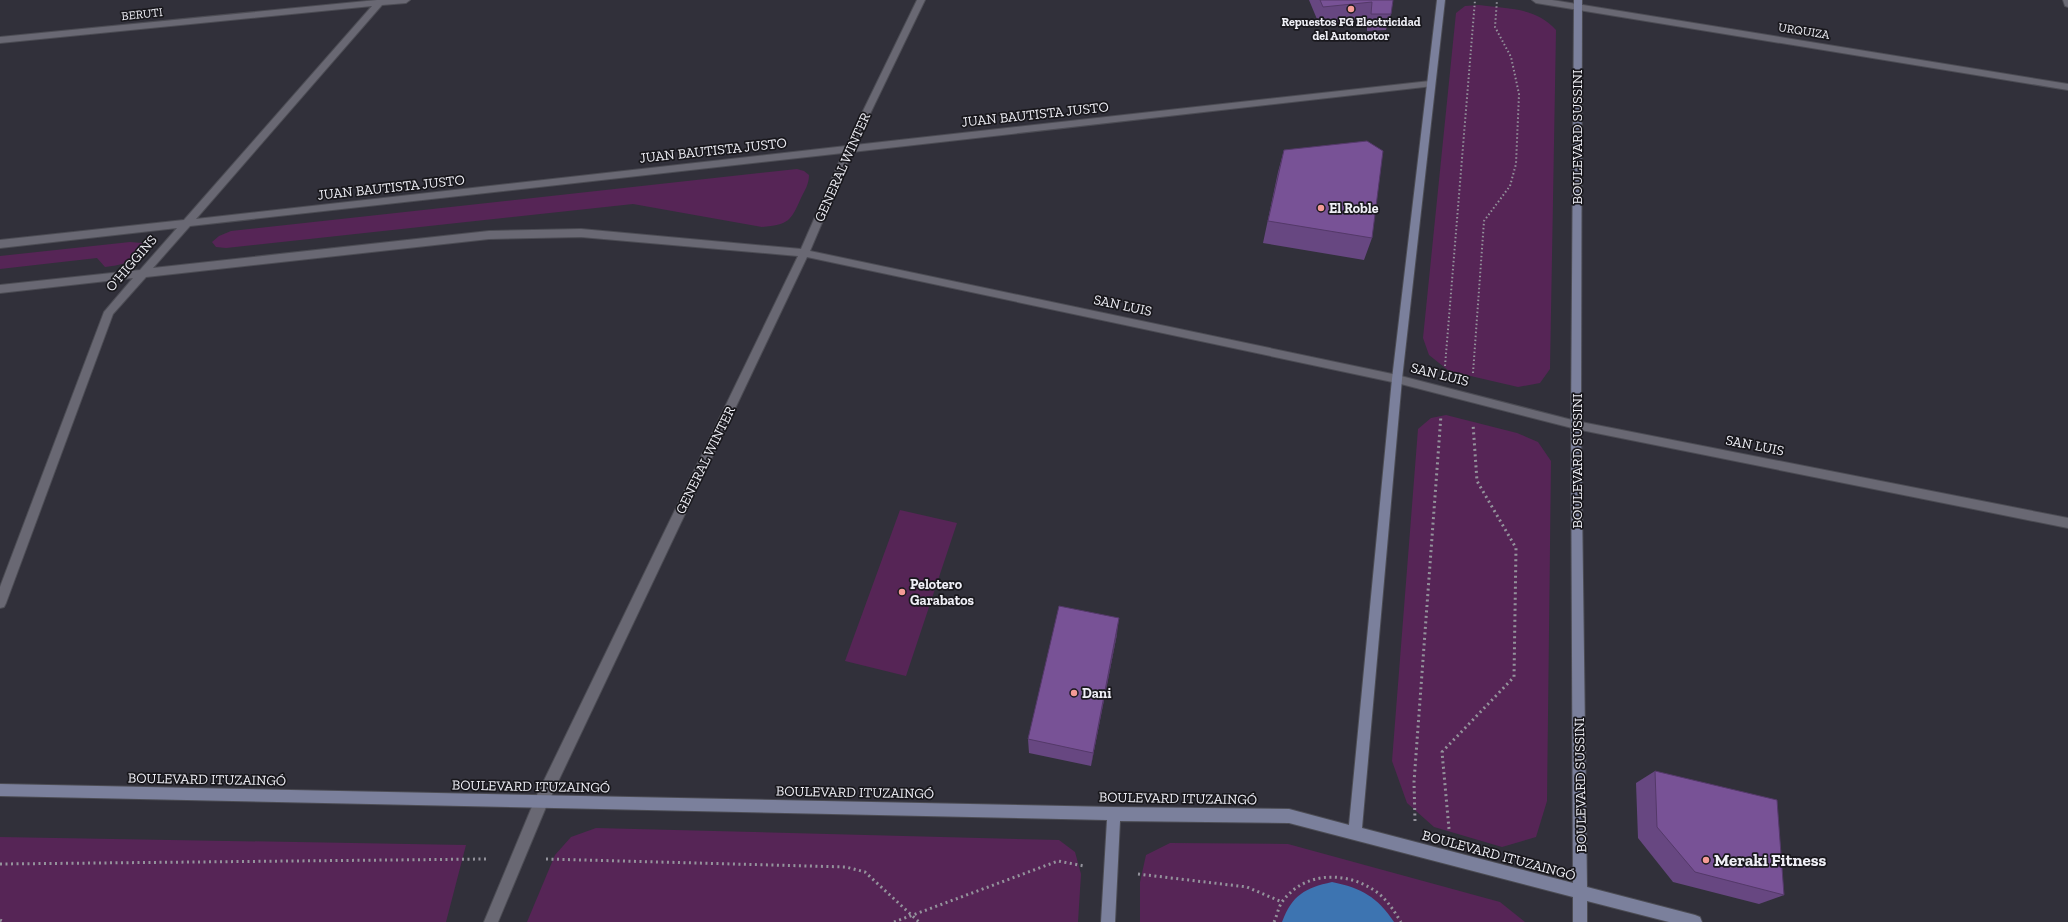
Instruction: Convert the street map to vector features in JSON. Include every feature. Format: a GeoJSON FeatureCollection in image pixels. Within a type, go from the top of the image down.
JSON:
{"type":"FeatureCollection","features":[{"type":"Feature","properties":{"kind":"main road"},"geometry":{"type":"LineString","coordinates":[[1355,834],[1398,379],[1430,84],[1441,0]]}},
{"type":"Feature","properties":{"kind":"main road","name":"BOULEVARD SUSSINI"},"geometry":{"type":"LineString","coordinates":[[1578,3],[1576,425],[1581,893],[1580,922]]}},
{"type":"Feature","properties":{"kind":"main road","name":"BOULEVARD ITUZAINGÓ"},"geometry":{"type":"LineString","coordinates":[[0,790],[1114,814],[1289,816],[1452,860],[1695,922]]}},
{"type":"Feature","properties":{"kind":"main road"},"geometry":{"type":"LineString","coordinates":[[1108,922],[1114,814]]}},
{"type":"Feature","properties":{"kind":"street","name":"BERUTI"},"geometry":{"type":"LineString","coordinates":[[0,40],[381,1],[406,0]]}},
{"type":"Feature","properties":{"kind":"street","name":"GENERAL WINTER"},"geometry":{"type":"LineString","coordinates":[[490,922],[541,802],[804,253],[849,149],[921,0]]}},
{"type":"Feature","properties":{"kind":"street","name":"URQUIZA"},"geometry":{"type":"LineString","coordinates":[[1536,0],[1578,3],[2068,87]]}},
{"type":"Feature","properties":{"kind":"street"},"geometry":{"type":"LineString","coordinates":[[2067,0],[2068,4]]}},
{"type":"Feature","properties":{"kind":"street","name":"O'HIGGINS"},"geometry":{"type":"LineString","coordinates":[[0,603],[109,312],[142,272],[186,224],[381,1]]}},
{"type":"Feature","properties":{"kind":"street","name":"JUAN BAUTISTA JUSTO"},"geometry":{"type":"LineString","coordinates":[[0,244],[1430,84]]}},
{"type":"Feature","properties":{"kind":"street"},"geometry":{"type":"LineString","coordinates":[[0,289],[142,272],[489,235],[581,233],[804,253]]}},
{"type":"Feature","properties":{"kind":"street","name":"SAN LUIS"},"geometry":{"type":"LineString","coordinates":[[804,253],[1398,379],[1576,425],[2068,523]]}},
{"type":"Feature","properties":{"kind":"path"},"geometry":{"type":"LineString","coordinates":[[1417,850],[1414,782],[1443,390],[1475,0]]}},
{"type":"Feature","properties":{"kind":"path"},"geometry":{"type":"LineString","coordinates":[[1452,860],[1442,752],[1514,677],[1516,548],[1477,481],[1472,398],[1484,221],[1510,186],[1516,164],[1519,94],[1511,57],[1495,27],[1497,0]]}},
{"type":"Feature","properties":{"kind":"path"},"geometry":{"type":"LineString","coordinates":[[0,864],[517,859],[846,867],[865,872],[919,922]]}},
{"type":"Feature","properties":{"kind":"path"},"geometry":{"type":"LineString","coordinates":[[1274,922],[1282,902],[1297,886],[1316,878],[1338,876],[1360,881],[1381,895],[1397,914],[1401,922]]}},
{"type":"Feature","properties":{"kind":"path"},"geometry":{"type":"LineString","coordinates":[[0,920],[4,922]]}},
{"type":"Feature","properties":{"kind":"shaded area"},"geometry":{"type":"Polygon","coordinates":[[[1479,5],[1520,10],[1530,13],[1548,22],[1556,30],[1550,369],[1540,383],[1518,387],[1449,371],[1429,355],[1423,338],[1456,13],[1465,6],[1479,5]]]}},
{"type":"Feature","properties":{"kind":"shaded area"},"geometry":{"type":"Polygon","coordinates":[[[797,169],[804,171],[809,175],[805,190],[791,217],[783,223],[771,226],[762,227],[633,204],[226,248],[216,247],[212,242],[219,236],[231,231],[797,169]]]}},
{"type":"Feature","properties":{"kind":"shaded area"},"geometry":{"type":"Polygon","coordinates":[[[130,242],[142,243],[147,251],[128,262],[117,265],[105,267],[97,258],[0,269],[0,256],[130,242]]]}},
{"type":"Feature","properties":{"kind":"shaded area"},"geometry":{"type":"Polygon","coordinates":[[[1446,415],[1517,433],[1538,442],[1551,461],[1547,801],[1536,837],[1502,847],[1434,827],[1407,803],[1392,761],[1418,429],[1431,418],[1446,415]]]}},
{"type":"Feature","properties":{"kind":"shaded area","name":"Pelotero Garabatos"},"geometry":{"type":"Polygon","coordinates":[[[900,510],[957,523],[906,676],[845,661],[900,510]]]}},
{"type":"Feature","properties":{"kind":"shaded area"},"geometry":{"type":"Polygon","coordinates":[[[596,828],[1059,840],[1075,852],[1081,874],[1078,922],[527,922],[555,855],[571,837],[596,828]]]}},
{"type":"Feature","properties":{"kind":"shaded area"},"geometry":{"type":"Polygon","coordinates":[[[0,837],[466,845],[446,922],[0,922],[0,837]]]}},
{"type":"Feature","properties":{"kind":"shaded area"},"geometry":{"type":"Polygon","coordinates":[[[1170,843],[1288,844],[1500,902],[1525,922],[1140,922],[1140,882],[1146,855],[1170,843]]]}},
{"type":"Feature","properties":{"kind":"water"},"geometry":{"type":"Polygon","coordinates":[[[1332,882],[1352,887],[1368,895],[1388,913],[1394,922],[1282,922],[1290,905],[1301,894],[1314,887],[1332,882]]]}},
{"type":"Feature","properties":{"kind":"building"},"geometry":{"type":"Polygon","coordinates":[[[1320,0],[1393,0],[1391,14],[1371,14],[1372,2],[1323,7],[1320,0]]]}},
{"type":"Feature","properties":{"kind":"building","name":"El Roble"},"geometry":{"type":"Polygon","coordinates":[[[1367,141],[1383,151],[1372,238],[1268,221],[1284,150],[1367,141]]]}},
{"type":"Feature","properties":{"kind":"building","name":"Dani"},"geometry":{"type":"Polygon","coordinates":[[[1059,606],[1119,618],[1093,753],[1028,739],[1059,606]]]}},
{"type":"Feature","properties":{"kind":"building","name":"Meraki Fitness"},"geometry":{"type":"Polygon","coordinates":[[[1655,771],[1777,800],[1784,895],[1695,872],[1657,827],[1655,771]]]}},
{"type":"Feature","properties":{"kind":"place","name":"Repuestos FG Electricidad del Automotor"},"geometry":{"type":"Point","coordinates":[1351,9]}},
{"type":"Feature","properties":{"kind":"place","name":"El Roble"},"geometry":{"type":"Point","coordinates":[1321,208]}},
{"type":"Feature","properties":{"kind":"place","name":"Pelotero Garabatos"},"geometry":{"type":"Point","coordinates":[902,592]}},
{"type":"Feature","properties":{"kind":"place","name":"Dani"},"geometry":{"type":"Point","coordinates":[1074,693]}},
{"type":"Feature","properties":{"kind":"place","name":"Meraki Fitness"},"geometry":{"type":"Point","coordinates":[1706,860]}}]}
